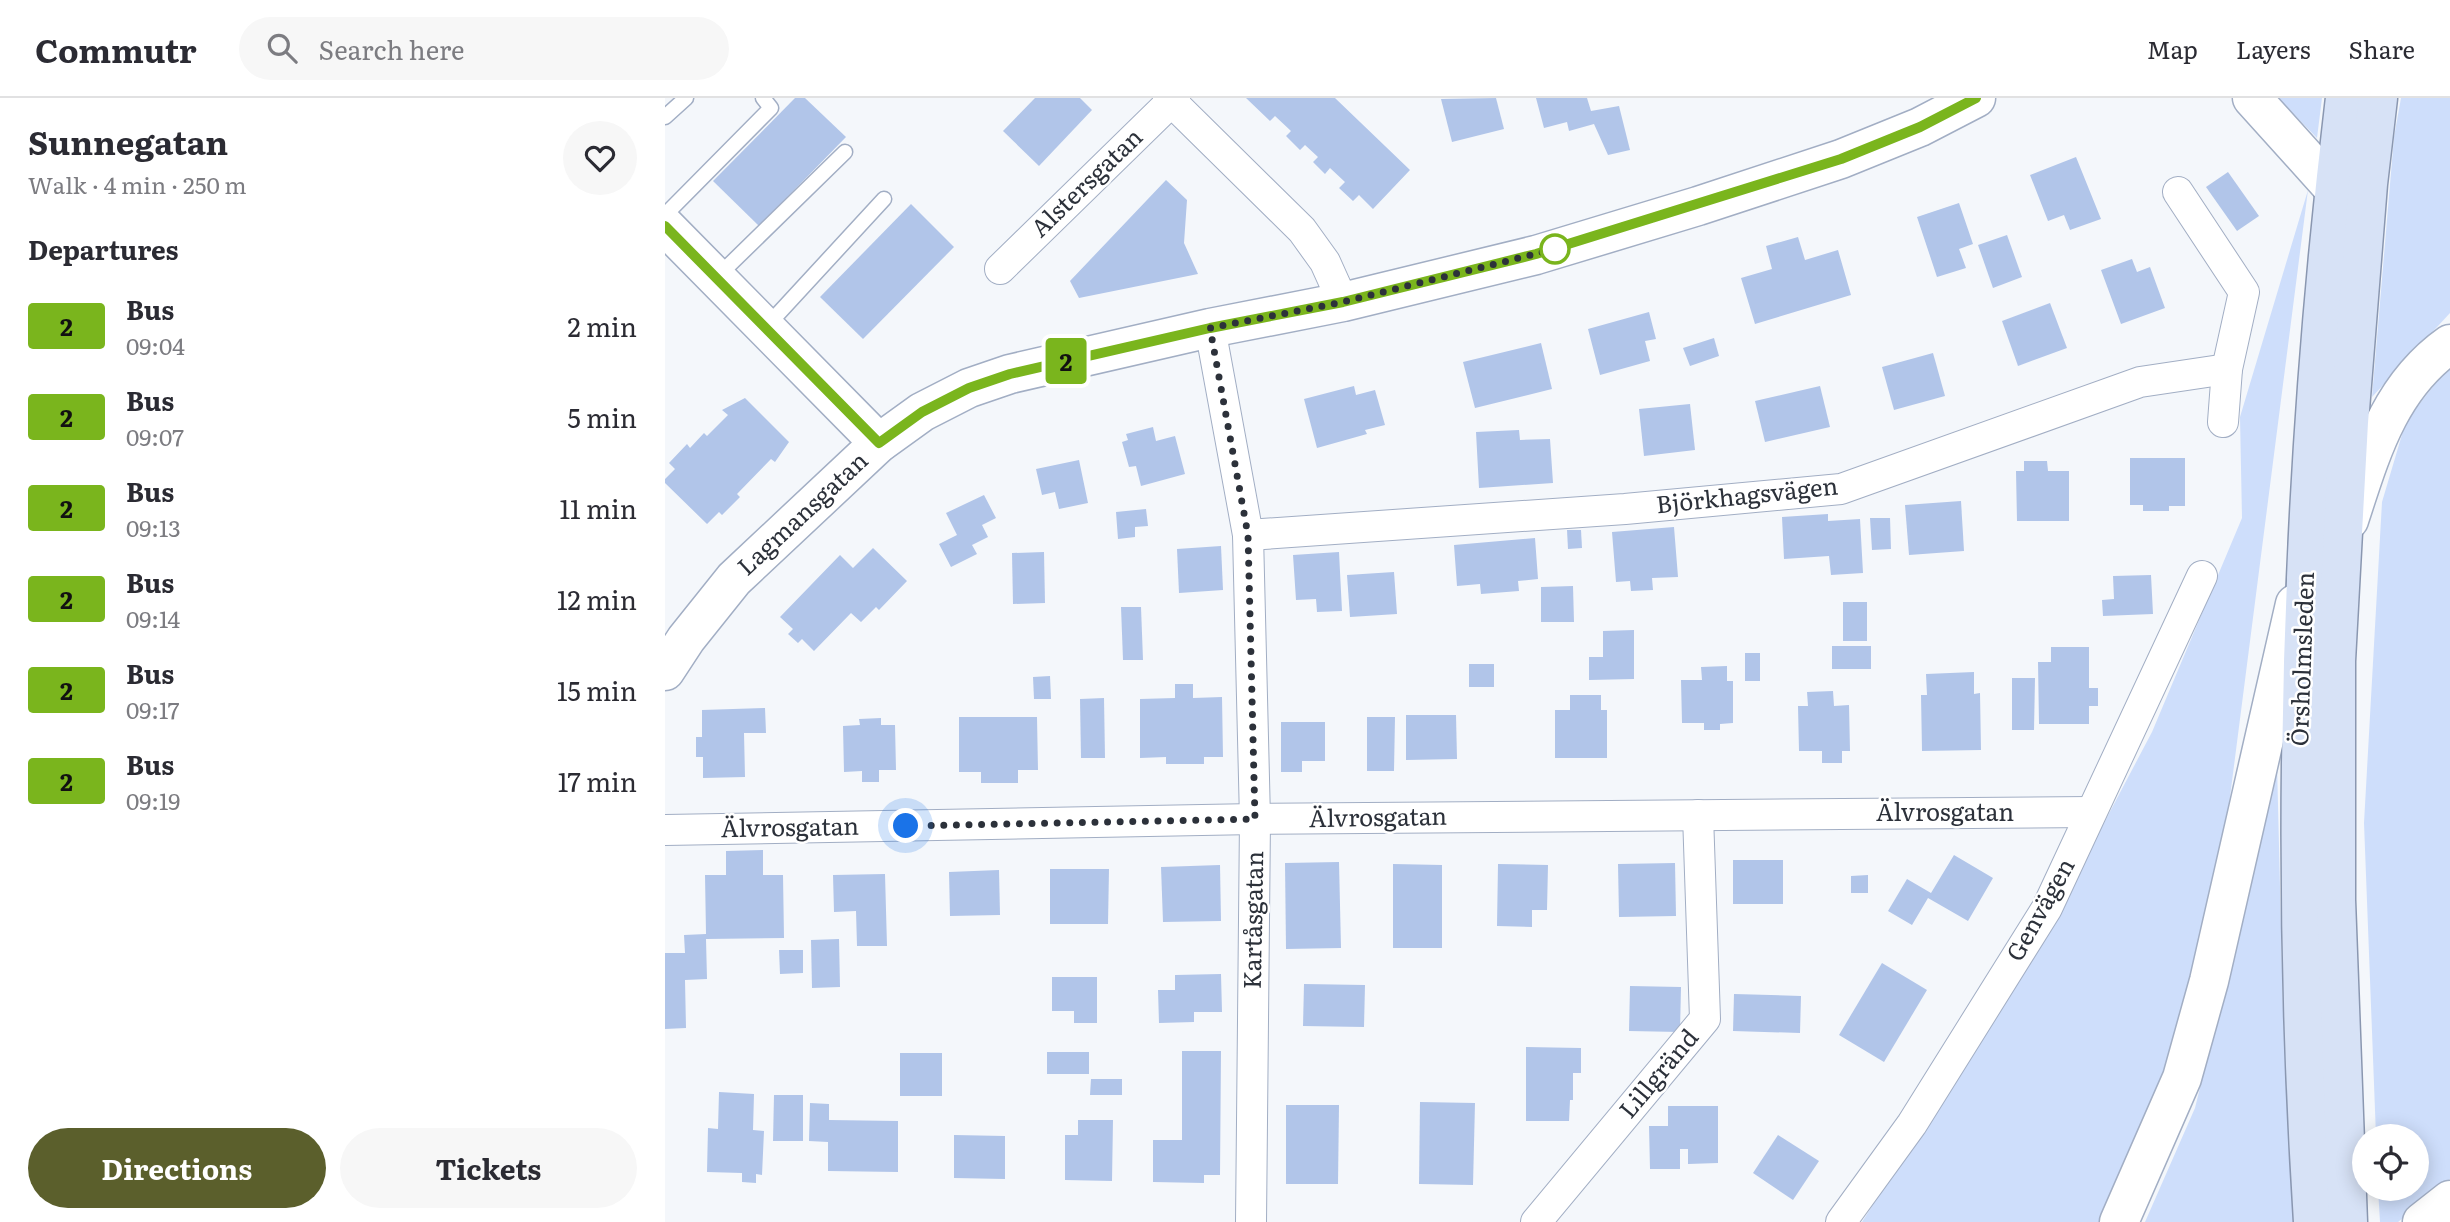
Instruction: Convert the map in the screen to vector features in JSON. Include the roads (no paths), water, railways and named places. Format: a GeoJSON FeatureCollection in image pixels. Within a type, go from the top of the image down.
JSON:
{"type":"FeatureCollection","features":[{"type":"Feature","properties":{"kind":"main road","name":"Örsholmsleden"},"geometry":{"type":"LineString","coordinates":[[2345,98],[2322,317],[2306,554],[2299,817],[2303,1029],[2326,1151],[2347,1222]]}},
{"type":"Feature","properties":{"kind":"main road","name":"Örsholmsleden"},"geometry":{"type":"LineString","coordinates":[[2312,1222],[2326,1151],[2336,901],[2336,661],[2364,237],[2378,98]]}},
{"type":"Feature","properties":{"kind":"street","name":"Lagmansgatan"},"geometry":{"type":"LineString","coordinates":[[665,671],[686,639],[734,579],[879,443],[922,412],[969,388],[1010,374],[1210,328],[1343,302],[1536,254],[1711,202],[1841,159],[1920,127],[1976,98]]}},
{"type":"Feature","properties":{"kind":"street"},"geometry":{"type":"LineString","coordinates":[[2252,98],[2334,189]]}},
{"type":"Feature","properties":{"kind":"street"},"geometry":{"type":"LineString","coordinates":[[1171,99],[1302,230],[1325,262],[1343,302]]}},
{"type":"Feature","properties":{"kind":"street","name":"Alstersgatan"},"geometry":{"type":"LineString","coordinates":[[1000,269],[1171,99]]}},
{"type":"Feature","properties":{"kind":"street"},"geometry":{"type":"LineString","coordinates":[[2178,192],[2244,292],[2227,369],[2223,422]]}},
{"type":"Feature","properties":{"kind":"street"},"geometry":{"type":"LineString","coordinates":[[665,226],[879,443]]}},
{"type":"Feature","properties":{"kind":"street","name":"Kartåsgatan"},"geometry":{"type":"LineString","coordinates":[[1210,328],[1248,535],[1255,819],[1251,1222]]}},
{"type":"Feature","properties":{"kind":"street"},"geometry":{"type":"LineString","coordinates":[[2343,539],[2375,442],[2393,405],[2418,373],[2450,344]]}},
{"type":"Feature","properties":{"kind":"street","name":"Björkhagsvägen"},"geometry":{"type":"LineString","coordinates":[[1248,535],[1625,509],[1841,489],[2140,382],[2227,369]]}},
{"type":"Feature","properties":{"kind":"street"},"geometry":{"type":"LineString","coordinates":[[2119,1222],[2182,1078],[2215,956],[2306,554]]}},
{"type":"Feature","properties":{"kind":"street","name":"Genvägen"},"geometry":{"type":"LineString","coordinates":[[1841,1222],[1912,1124],[2047,908],[2202,576]]}},
{"type":"Feature","properties":{"kind":"street","name":"Älvrosgatan"},"geometry":{"type":"LineString","coordinates":[[665,830],[1255,819],[2091,812]]}},
{"type":"Feature","properties":{"kind":"street","name":"Lillgränd"},"geometry":{"type":"LineString","coordinates":[[1535,1222],[1705,1019],[1698,815]]}},
{"type":"Feature","properties":{"kind":"street"},"geometry":{"type":"LineString","coordinates":[[2422,1222],[2450,1199]]}},
{"type":"Feature","properties":{"kind":"lane"},"geometry":{"type":"LineString","coordinates":[[665,117],[687,98]]}},
{"type":"Feature","properties":{"kind":"lane"},"geometry":{"type":"LineString","coordinates":[[665,215],[771,108],[763,98]]}},
{"type":"Feature","properties":{"kind":"lane"},"geometry":{"type":"LineString","coordinates":[[716,278],[845,152]]}},
{"type":"Feature","properties":{"kind":"lane"},"geometry":{"type":"LineString","coordinates":[[765,328],[884,199]]}}]}
